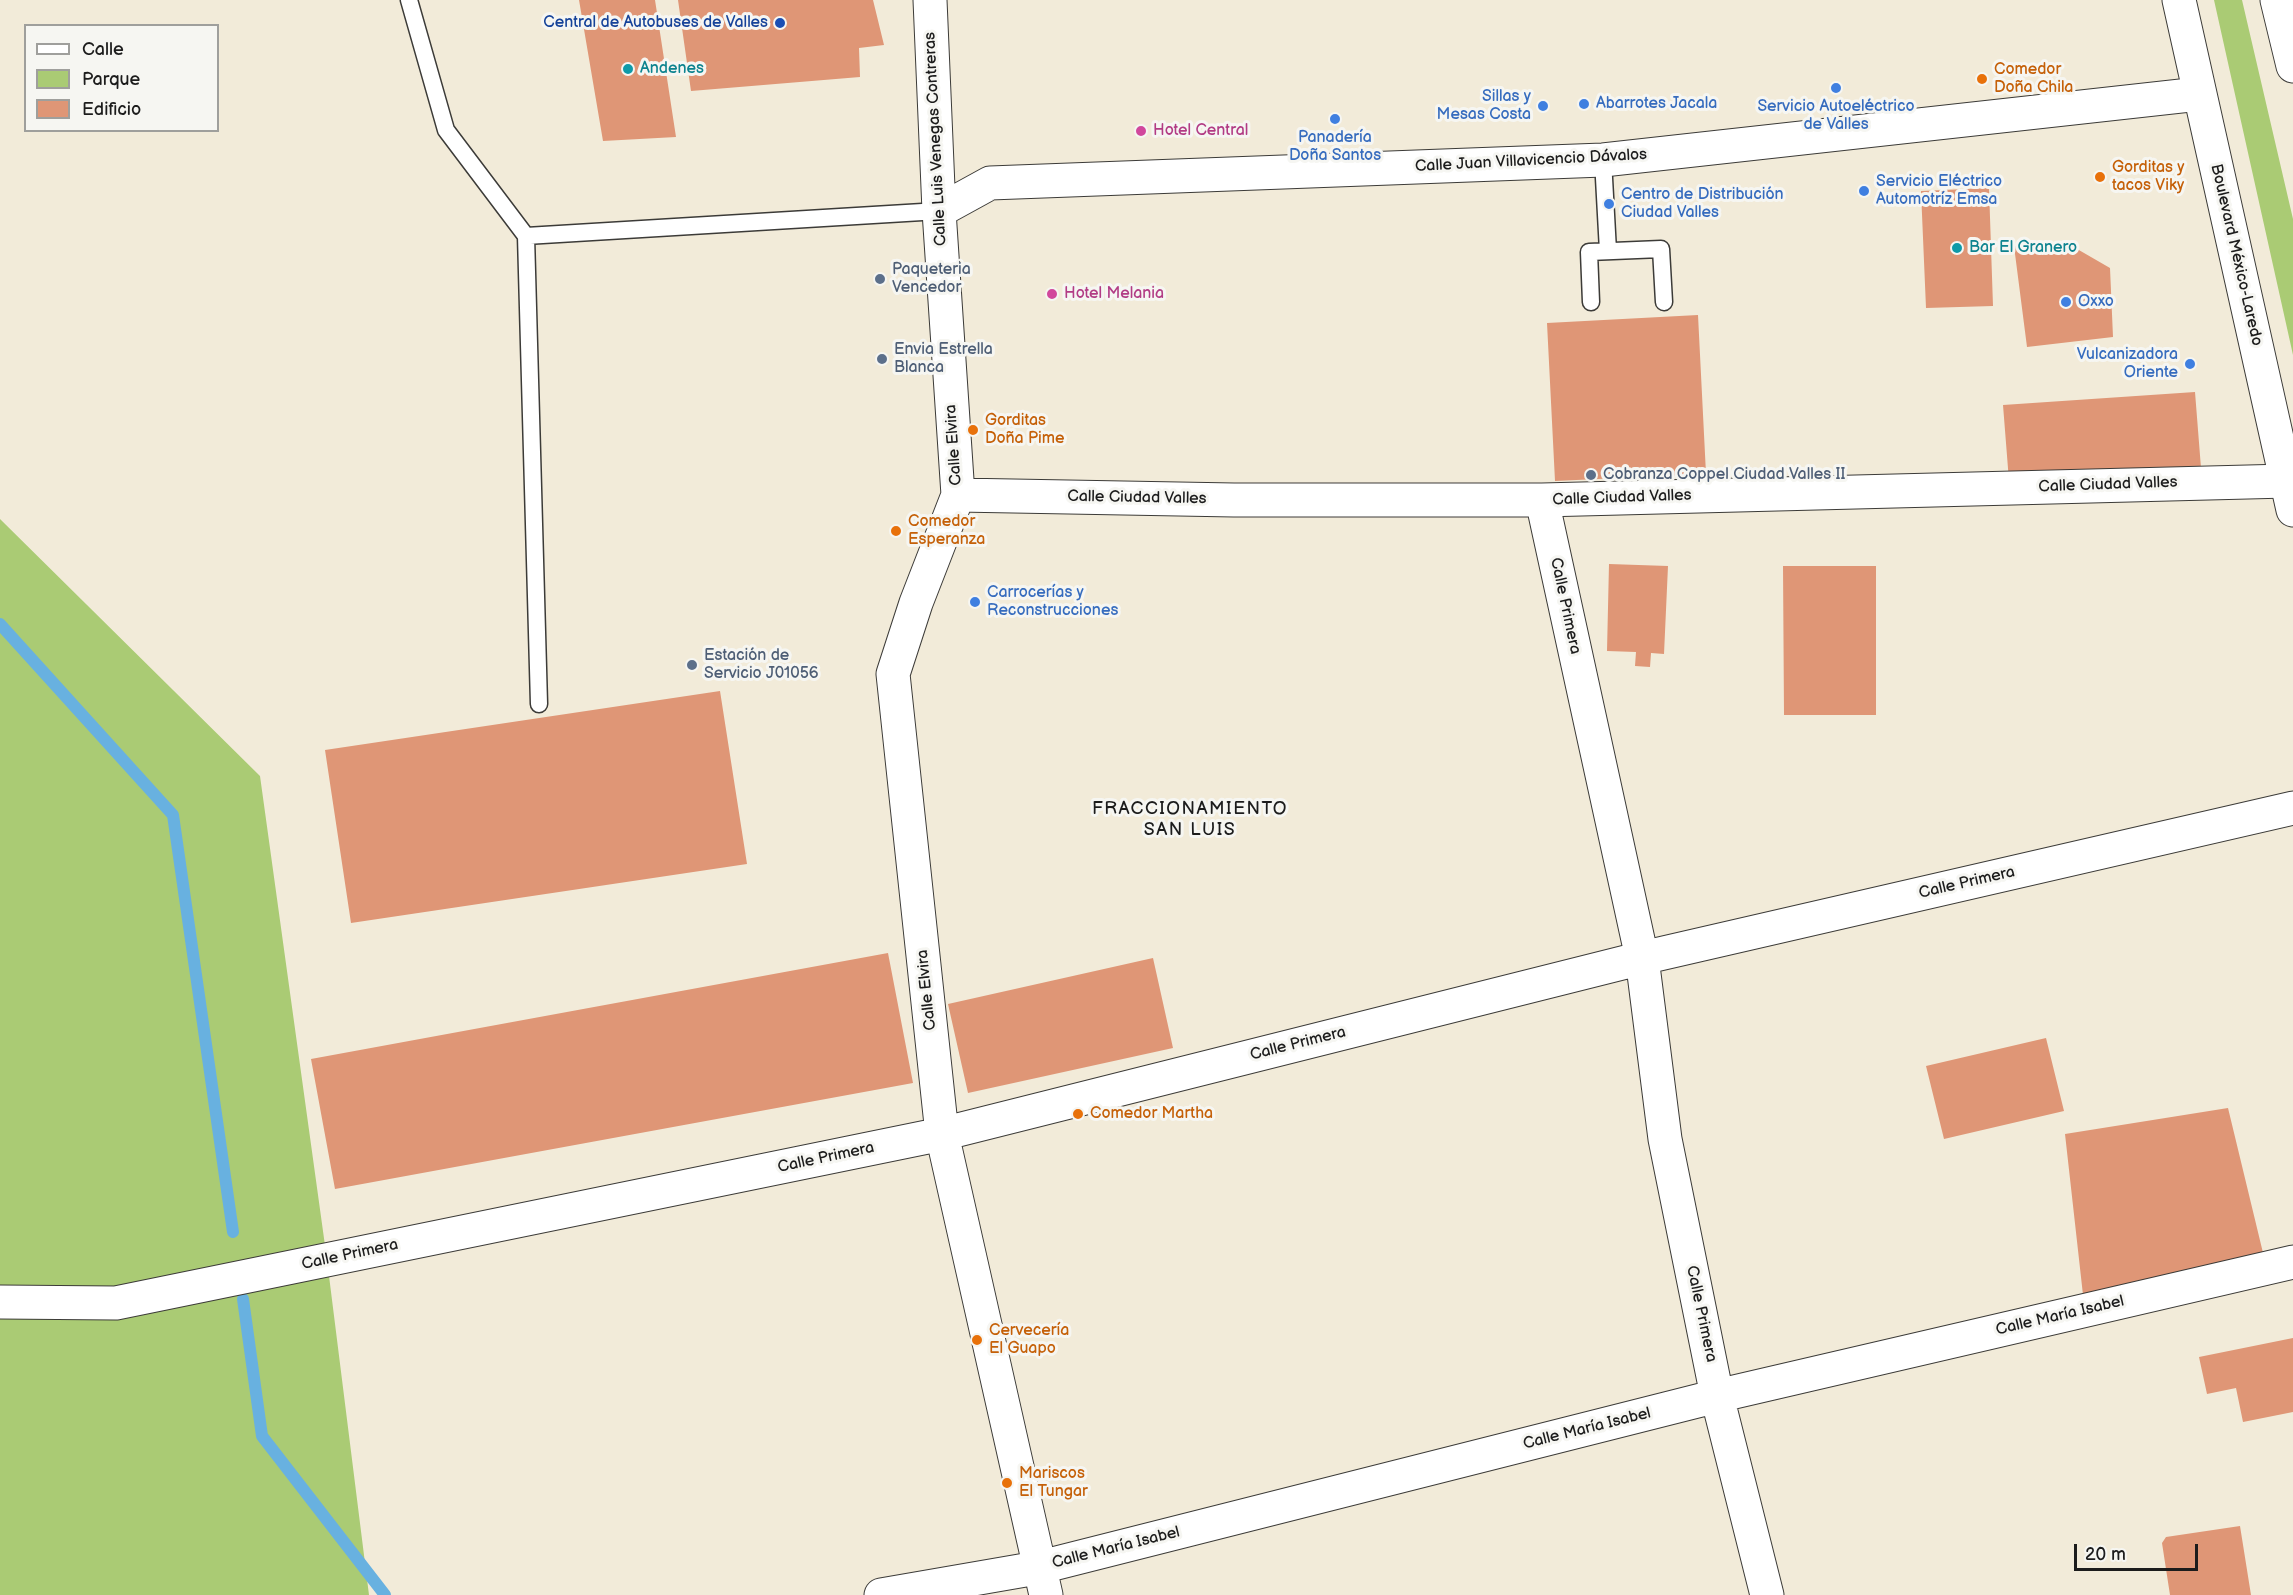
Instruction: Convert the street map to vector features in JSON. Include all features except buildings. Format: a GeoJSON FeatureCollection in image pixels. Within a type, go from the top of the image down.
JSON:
{"type":"FeatureCollection","features":[{"type":"Feature","properties":{"kind":"street","name":"Calle Luis Venegas Contreras"},"geometry":{"type":"LineString","coordinates":[[930,0],[939,212],[950,387]]}},
{"type":"Feature","properties":{"kind":"street","name":"Boulevard México-Laredo"},"geometry":{"type":"LineString","coordinates":[[2179,0],[2290,495]]}},
{"type":"Feature","properties":{"kind":"street"},"geometry":{"type":"LineString","coordinates":[[2277,0],[2293,66]]}},
{"type":"Feature","properties":{"kind":"street","name":"Calle Juan Villavicencio Dávalos"},"geometry":{"type":"LineString","coordinates":[[939,212],[990,183],[1603,160],[2199,94]]}},
{"type":"Feature","properties":{"kind":"street","name":"Calle Elvira"},"geometry":{"type":"LineString","coordinates":[[950,387],[958,495],[916,603],[893,674],[942,1134],[1041,1581]]}},
{"type":"Feature","properties":{"kind":"street","name":"Calle Ciudad Valles"},"geometry":{"type":"LineString","coordinates":[[958,495],[1234,500],[1542,500],[2290,495]]}},
{"type":"Feature","properties":{"kind":"street","name":"Calle Primera"},"geometry":{"type":"LineString","coordinates":[[1542,500],[1642,958],[1665,1139],[1717,1396],[1767,1595]]}},
{"type":"Feature","properties":{"kind":"street","name":"Calle Primera"},"geometry":{"type":"LineString","coordinates":[[0,1302],[116,1303],[942,1134],[1642,958],[2293,808]]}},
{"type":"Feature","properties":{"kind":"street","name":"Calle María Isabel"},"geometry":{"type":"LineString","coordinates":[[881,1595],[1041,1581],[1717,1396],[2293,1262]]}},
{"type":"Feature","properties":{"kind":"lane"},"geometry":{"type":"LineString","coordinates":[[409,0],[446,130],[526,236],[539,704]]}},
{"type":"Feature","properties":{"kind":"lane"},"geometry":{"type":"LineString","coordinates":[[1603,160],[1608,251]]}},
{"type":"Feature","properties":{"kind":"lane"},"geometry":{"type":"LineString","coordinates":[[526,236],[939,212]]}},
{"type":"Feature","properties":{"kind":"lane"},"geometry":{"type":"LineString","coordinates":[[1591,302],[1589,252],[1661,249],[1664,302]]}},
{"type":"Feature","properties":{"kind":"green space"},"geometry":{"type":"Polygon","coordinates":[[[2214,0],[2242,0],[2293,219],[2293,355],[2214,0]]]}},
{"type":"Feature","properties":{"kind":"green space"},"geometry":{"type":"Polygon","coordinates":[[[0,519],[260,776],[327,1260],[369,1595],[0,1595],[0,519]]]}},
{"type":"Feature","properties":{"kind":"waterway"},"geometry":{"type":"LineString","coordinates":[[0,624],[173,815],[233,1232]]}},
{"type":"Feature","properties":{"kind":"waterway"},"geometry":{"type":"LineString","coordinates":[[243,1299],[262,1436],[385,1595]]}},
{"type":"Feature","properties":{"kind":"place","name":"Central de Autobuses de Valles"},"geometry":{"type":"Point","coordinates":[780,23]}},
{"type":"Feature","properties":{"kind":"place","name":"Andenes"},"geometry":{"type":"Point","coordinates":[628,69]}},
{"type":"Feature","properties":{"kind":"place","name":"Comedor Doña Chila"},"geometry":{"type":"Point","coordinates":[1982,79]}},
{"type":"Feature","properties":{"kind":"place","name":"Servicio Autoeléctrico de Valles"},"geometry":{"type":"Point","coordinates":[1836,88]}},
{"type":"Feature","properties":{"kind":"place","name":"Abarrotes Jacala"},"geometry":{"type":"Point","coordinates":[1584,104]}},
{"type":"Feature","properties":{"kind":"place","name":"Sillas y Mesas Costa"},"geometry":{"type":"Point","coordinates":[1543,106]}},
{"type":"Feature","properties":{"kind":"place","name":"Panadería Doña Santos"},"geometry":{"type":"Point","coordinates":[1335,119]}},
{"type":"Feature","properties":{"kind":"place","name":"Hotel Central"},"geometry":{"type":"Point","coordinates":[1141,131]}},
{"type":"Feature","properties":{"kind":"place","name":"Gorditas y tacos Viky"},"geometry":{"type":"Point","coordinates":[2100,177]}},
{"type":"Feature","properties":{"kind":"place","name":"Servicio Eléctrico Automotríz Emsa"},"geometry":{"type":"Point","coordinates":[1864,191]}},
{"type":"Feature","properties":{"kind":"place","name":"Centro de Distribución Ciudad Valles"},"geometry":{"type":"Point","coordinates":[1609,204]}},
{"type":"Feature","properties":{"kind":"place","name":"Bar El Granero"},"geometry":{"type":"Point","coordinates":[1957,248]}},
{"type":"Feature","properties":{"kind":"place","name":"Paqueteria Vencedor"},"geometry":{"type":"Point","coordinates":[880,279]}},
{"type":"Feature","properties":{"kind":"place","name":"Hotel Melania"},"geometry":{"type":"Point","coordinates":[1052,294]}},
{"type":"Feature","properties":{"kind":"place","name":"Oxxo"},"geometry":{"type":"Point","coordinates":[2066,302]}},
{"type":"Feature","properties":{"kind":"place","name":"Envia Estrella Blanca"},"geometry":{"type":"Point","coordinates":[882,359]}},
{"type":"Feature","properties":{"kind":"place","name":"Vulcanizadora Oriente"},"geometry":{"type":"Point","coordinates":[2190,364]}},
{"type":"Feature","properties":{"kind":"place","name":"Gorditas Doña Pime"},"geometry":{"type":"Point","coordinates":[973,430]}},
{"type":"Feature","properties":{"kind":"place","name":"Cobranza Coppel Ciudad Valles II"},"geometry":{"type":"Point","coordinates":[1591,475]}},
{"type":"Feature","properties":{"kind":"place","name":"Comedor Esperanza"},"geometry":{"type":"Point","coordinates":[896,531]}},
{"type":"Feature","properties":{"kind":"place","name":"Carrocerías y Reconstrucciones"},"geometry":{"type":"Point","coordinates":[975,602]}},
{"type":"Feature","properties":{"kind":"place","name":"Estación de Servicio J01056"},"geometry":{"type":"Point","coordinates":[692,665]}},
{"type":"Feature","properties":{"kind":"place","name":"Comedor Martha"},"geometry":{"type":"Point","coordinates":[1078,1114]}},
{"type":"Feature","properties":{"kind":"place","name":"Cervecería El Guapo"},"geometry":{"type":"Point","coordinates":[977,1340]}},
{"type":"Feature","properties":{"kind":"place","name":"Mariscos El Tungar"},"geometry":{"type":"Point","coordinates":[1007,1483]}},
{"type":"Feature","properties":{"kind":"district","name":"FRACCIONAMIENTO SAN LUIS"},"geometry":{"type":"Point","coordinates":[1190,819]}}]}
